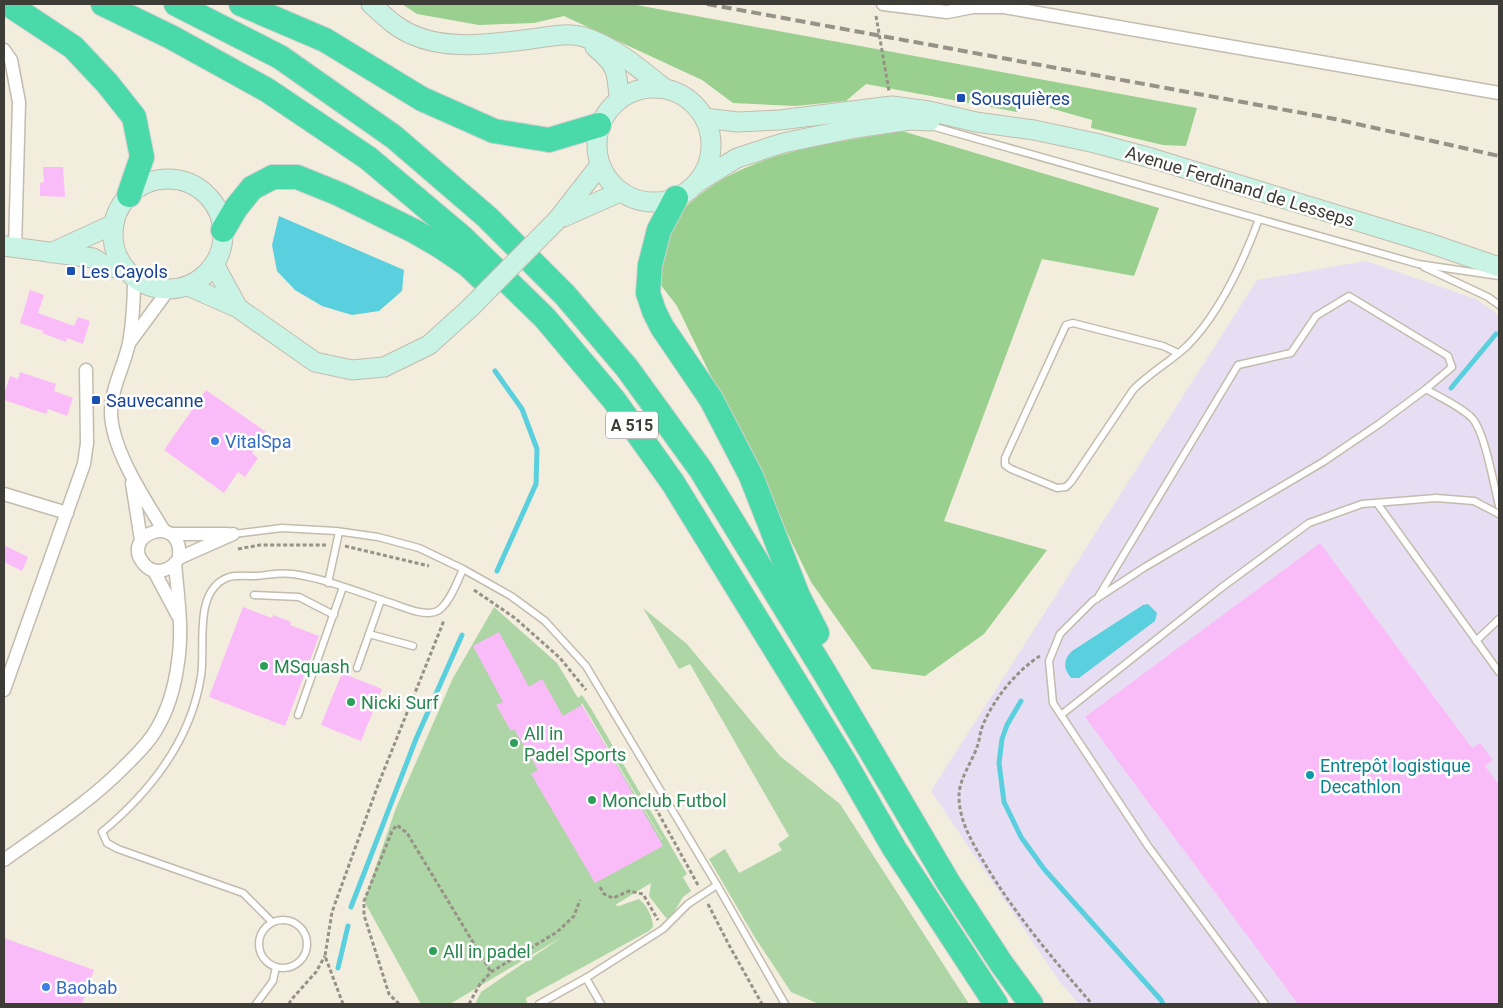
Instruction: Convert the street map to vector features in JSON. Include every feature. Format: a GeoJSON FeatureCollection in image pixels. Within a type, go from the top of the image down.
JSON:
{"type":"FeatureCollection","features":[{"type":"Feature","properties":{"kind":"highway"},"geometry":{"type":"LineString","coordinates":[[8,4],[73,47],[107,83],[134,117],[142,157],[129,195]]}},
{"type":"Feature","properties":{"kind":"highway","name":"A 515"},"geometry":{"type":"LineString","coordinates":[[103,4],[172,37],[267,90],[368,158],[463,238],[545,318],[614,400],[673,483],[743,594],[894,848],[996,1004]]}},
{"type":"Feature","properties":{"kind":"highway","name":"A 515"},"geometry":{"type":"LineString","coordinates":[[176,4],[280,57],[394,137],[487,217],[565,295],[627,368],[701,470],[826,675],[948,882],[1001,963],[1032,1004]]}},
{"type":"Feature","properties":{"kind":"highway"},"geometry":{"type":"LineString","coordinates":[[242,4],[324,40],[422,99],[494,131],[549,140],[599,125]]}},
{"type":"Feature","properties":{"kind":"highway"},"geometry":{"type":"LineString","coordinates":[[223,230],[236,208],[252,188],[273,177],[284,176],[297,178],[325,188],[394,220],[440,246],[468,265],[524,318],[578,378],[743,594]]}},
{"type":"Feature","properties":{"kind":"highway"},"geometry":{"type":"LineString","coordinates":[[676,198],[659,230],[650,265],[648,293],[654,311],[662,327],[711,399],[750,476],[798,596],[860,718],[948,882]]}},
{"type":"Feature","properties":{"kind":"main road"},"geometry":{"type":"LineString","coordinates":[[371,4],[395,25],[411,34],[450,44],[477,44],[567,35],[583,37],[620,53],[664,88]]}},
{"type":"Feature","properties":{"kind":"main road"},"geometry":{"type":"LineString","coordinates":[[583,37],[610,60],[617,74],[619,98]]}},
{"type":"Feature","properties":{"kind":"main road"},"geometry":{"type":"LineString","coordinates":[[648,87],[664,88],[688,99],[705,118],[710,134],[711,152],[706,168],[697,183],[687,192],[676,198],[657,202],[638,200],[620,192],[608,180],[600,165],[596,145],[599,125],[607,110],[619,98],[633,90],[648,87]]}},
{"type":"Feature","properties":{"kind":"main road","name":"Avenue Ferdinand de Lesseps"},"geometry":{"type":"LineString","coordinates":[[705,118],[737,122],[772,120],[892,106],[929,111],[976,122],[1034,130],[1095,143],[1142,156],[1429,243],[1499,267]]}},
{"type":"Feature","properties":{"kind":"main road","name":"Avenue Ferdinand de Lesseps"},"geometry":{"type":"LineString","coordinates":[[697,183],[738,158],[783,143],[854,128],[910,120],[976,122]]}},
{"type":"Feature","properties":{"kind":"main road"},"geometry":{"type":"LineString","coordinates":[[188,286],[238,308],[315,362],[352,370],[384,367],[429,346],[470,308],[558,219],[600,165]]}},
{"type":"Feature","properties":{"kind":"main road"},"geometry":{"type":"LineString","coordinates":[[9,247],[93,258],[106,266],[130,274],[150,286],[169,289],[188,286],[203,277],[214,264],[221,248],[223,230],[218,213],[209,198],[195,186],[178,180],[160,180],[143,185],[129,195],[119,208],[114,224],[113,240],[117,256],[130,274]]}},
{"type":"Feature","properties":{"kind":"main road"},"geometry":{"type":"LineString","coordinates":[[558,219],[620,192]]}},
{"type":"Feature","properties":{"kind":"main road"},"geometry":{"type":"LineString","coordinates":[[51,253],[114,224]]}},
{"type":"Feature","properties":{"kind":"main road"},"geometry":{"type":"LineString","coordinates":[[214,264],[238,308]]}},
{"type":"Feature","properties":{"kind":"street"},"geometry":{"type":"LineString","coordinates":[[879,8],[947,12],[973,7],[1004,7],[1499,93]]}},
{"type":"Feature","properties":{"kind":"street"},"geometry":{"type":"LineString","coordinates":[[4,50],[11,60],[19,102],[9,247]]}},
{"type":"Feature","properties":{"kind":"street"},"geometry":{"type":"LineString","coordinates":[[4,860],[113,779],[143,748],[156,730],[170,699],[178,663],[181,623],[177,561],[180,549],[177,541],[167,532],[131,475],[114,435],[111,413],[114,391],[129,344],[134,311],[130,274]]}},
{"type":"Feature","properties":{"kind":"street"},"geometry":{"type":"LineString","coordinates":[[129,344],[169,289]]}},
{"type":"Feature","properties":{"kind":"street"},"geometry":{"type":"LineString","coordinates":[[4,690],[84,464],[87,444],[86,370]]}},
{"type":"Feature","properties":{"kind":"street"},"geometry":{"type":"LineString","coordinates":[[131,475],[141,540]]}},
{"type":"Feature","properties":{"kind":"street"},"geometry":{"type":"LineString","coordinates":[[4,494],[67,513]]}},
{"type":"Feature","properties":{"kind":"street"},"geometry":{"type":"LineString","coordinates":[[156,530],[227,536],[177,561],[165,571],[154,571],[145,566],[140,559],[138,549],[141,540],[147,534],[156,530]]}},
{"type":"Feature","properties":{"kind":"street"},"geometry":{"type":"LineString","coordinates":[[154,571],[181,623]]}},
{"type":"Feature","properties":{"kind":"lane"},"geometry":{"type":"LineString","coordinates":[[910,120],[1418,264],[1499,276]]}},
{"type":"Feature","properties":{"kind":"lane"},"geometry":{"type":"LineString","coordinates":[[1178,354],[1163,346],[1073,323],[1066,325],[1005,458],[1005,464],[1011,469],[1057,488],[1066,487],[1133,390],[1178,354],[1198,335],[1222,300],[1253,236],[1259,219]]}},
{"type":"Feature","properties":{"kind":"lane"},"geometry":{"type":"LineString","coordinates":[[1418,264],[1488,297],[1499,305]]}},
{"type":"Feature","properties":{"kind":"lane"},"geometry":{"type":"LineString","coordinates":[[1096,599],[1238,364],[1291,353],[1316,316],[1349,296],[1448,356],[1452,367],[1426,390],[1379,424],[1323,462],[1145,567],[1096,599],[1060,634],[1049,661],[1053,703],[1148,846],[1265,1004]]}},
{"type":"Feature","properties":{"kind":"lane"},"geometry":{"type":"LineString","coordinates":[[1426,390],[1461,409],[1472,418],[1480,429],[1499,506]]}},
{"type":"Feature","properties":{"kind":"lane"},"geometry":{"type":"LineString","coordinates":[[1061,715],[1220,588],[1309,523],[1362,504],[1436,498],[1474,501],[1499,514]]}},
{"type":"Feature","properties":{"kind":"lane"},"geometry":{"type":"LineString","coordinates":[[1377,503],[1499,672]]}},
{"type":"Feature","properties":{"kind":"lane"},"geometry":{"type":"LineString","coordinates":[[227,536],[282,528],[378,537],[419,548],[463,568],[511,596],[545,621],[586,666],[717,885],[785,1004]]}},
{"type":"Feature","properties":{"kind":"lane"},"geometry":{"type":"LineString","coordinates":[[328,583],[339,532]]}},
{"type":"Feature","properties":{"kind":"lane"},"geometry":{"type":"LineString","coordinates":[[271,921],[244,893],[118,849],[107,843],[102,832],[143,792],[169,760],[188,724],[202,676],[204,612],[208,596],[216,586],[230,577],[292,574],[343,587],[422,613],[436,612],[446,604],[463,568]]}},
{"type":"Feature","properties":{"kind":"lane"},"geometry":{"type":"LineString","coordinates":[[298,715],[343,587]]}},
{"type":"Feature","properties":{"kind":"lane"},"geometry":{"type":"LineString","coordinates":[[254,596],[299,596],[334,615]]}},
{"type":"Feature","properties":{"kind":"lane"},"geometry":{"type":"LineString","coordinates":[[357,668],[381,600]]}},
{"type":"Feature","properties":{"kind":"lane"},"geometry":{"type":"LineString","coordinates":[[1476,641],[1499,619]]}},
{"type":"Feature","properties":{"kind":"lane"},"geometry":{"type":"LineString","coordinates":[[369,634],[412,646]]}},
{"type":"Feature","properties":{"kind":"lane"},"geometry":{"type":"LineString","coordinates":[[539,1004],[586,978],[663,929],[688,904],[717,885]]}},
{"type":"Feature","properties":{"kind":"lane"},"geometry":{"type":"LineString","coordinates":[[271,921],[291,921],[302,928],[308,940],[307,952],[299,963],[288,969],[276,967],[264,960],[258,949],[260,936],[271,921]]}},
{"type":"Feature","properties":{"kind":"lane"},"geometry":{"type":"LineString","coordinates":[[256,1004],[273,981],[276,967]]}},
{"type":"Feature","properties":{"kind":"lane"},"geometry":{"type":"LineString","coordinates":[[586,978],[601,1004]]}},
{"type":"Feature","properties":{"kind":"path"},"geometry":{"type":"LineString","coordinates":[[879,8],[892,106]]}},
{"type":"Feature","properties":{"kind":"path"},"geometry":{"type":"LineString","coordinates":[[227,536],[232,549],[260,546],[328,544]]}},
{"type":"Feature","properties":{"kind":"path"},"geometry":{"type":"LineString","coordinates":[[346,546],[436,569]]}},
{"type":"Feature","properties":{"kind":"path"},"geometry":{"type":"LineString","coordinates":[[470,586],[515,618],[560,658],[586,690]]}},
{"type":"Feature","properties":{"kind":"path"},"geometry":{"type":"LineString","coordinates":[[289,1004],[316,972],[325,956],[332,912],[378,785],[443,622],[436,612]]}},
{"type":"Feature","properties":{"kind":"path"},"geometry":{"type":"LineString","coordinates":[[1055,646],[1036,658],[999,696],[982,726],[974,758],[962,781],[958,794],[960,811],[969,836],[998,886],[1046,951],[1092,1004]]}},
{"type":"Feature","properties":{"kind":"path"},"geometry":{"type":"LineString","coordinates":[[399,1004],[389,994],[364,915],[364,901],[392,831],[397,825],[407,833],[491,972]]}},
{"type":"Feature","properties":{"kind":"path"},"geometry":{"type":"LineString","coordinates":[[688,866],[698,886]]}},
{"type":"Feature","properties":{"kind":"path"},"geometry":{"type":"LineString","coordinates":[[600,887],[604,894],[613,898],[629,891],[644,894],[663,929]]}},
{"type":"Feature","properties":{"kind":"path"},"geometry":{"type":"LineString","coordinates":[[469,1004],[480,984],[491,972],[557,932],[574,916],[580,900]]}},
{"type":"Feature","properties":{"kind":"path"},"geometry":{"type":"LineString","coordinates":[[706,901],[762,1004]]}},
{"type":"Feature","properties":{"kind":"path"},"geometry":{"type":"LineString","coordinates":[[325,956],[343,1004]]}},
{"type":"Feature","properties":{"kind":"shaded area"},"geometry":{"type":"Polygon","coordinates":[[[1366,261],[1476,299],[1499,315],[1499,1004],[1079,1004],[1059,981],[931,791],[1257,280],[1366,261]]]}},
{"type":"Feature","properties":{"kind":"green space"},"geometry":{"type":"Polygon","coordinates":[[[402,4],[631,4],[1197,108],[1186,146],[1163,145],[1091,128],[1092,120],[1025,101],[1017,112],[866,84],[846,101],[795,106],[733,103],[702,80],[564,16],[534,23],[479,25],[417,14],[402,4]]]}},
{"type":"Feature","properties":{"kind":"green space"},"geometry":{"type":"Polygon","coordinates":[[[902,131],[1159,208],[1134,276],[1042,259],[944,521],[1047,550],[984,634],[925,676],[872,669],[811,582],[677,306],[660,284],[662,250],[669,225],[691,202],[713,185],[738,171],[791,152],[846,140],[902,131]]]}},
{"type":"Feature","properties":{"kind":"green space","name":"All in Padel Sports"},"geometry":{"type":"Polygon","coordinates":[[[494,607],[557,663],[578,698],[582,695],[687,874],[683,877],[691,891],[683,897],[671,917],[666,918],[649,896],[651,883],[615,905],[619,906],[639,899],[649,911],[653,927],[649,931],[526,998],[527,1004],[475,1004],[481,992],[562,937],[450,1004],[421,1004],[364,901],[396,808],[453,678],[494,607]],[[582,703],[581,704],[662,839],[582,703]]]}},
{"type":"Feature","properties":{"kind":"green space"},"geometry":{"type":"Polygon","coordinates":[[[643,608],[687,644],[780,756],[840,804],[969,1004],[819,1004],[791,992],[754,936],[709,859],[725,849],[739,873],[782,850],[778,844],[789,836],[690,664],[679,669],[643,608]]]}},
{"type":"Feature","properties":{"kind":"water"},"geometry":{"type":"Polygon","coordinates":[[[279,216],[404,270],[402,291],[379,311],[352,315],[322,306],[295,290],[277,271],[272,245],[279,216]]]}},
{"type":"Feature","properties":{"kind":"water"},"geometry":{"type":"Polygon","coordinates":[[[1148,604],[1157,613],[1155,621],[1079,678],[1071,678],[1065,664],[1072,651],[1143,605],[1148,604]]]}},
{"type":"Feature","properties":{"kind":"building"},"geometry":{"type":"Polygon","coordinates":[[[43,167],[63,167],[65,197],[40,196],[40,183],[44,182],[43,167]]]}},
{"type":"Feature","properties":{"kind":"building"},"geometry":{"type":"Polygon","coordinates":[[[30,290],[44,295],[38,313],[74,326],[78,317],[90,321],[83,344],[67,338],[66,342],[20,323],[30,290]]]}},
{"type":"Feature","properties":{"kind":"building"},"geometry":{"type":"Polygon","coordinates":[[[20,372],[56,384],[54,391],[73,398],[67,416],[48,409],[46,414],[4,400],[10,376],[18,379],[20,372]]]}},
{"type":"Feature","properties":{"kind":"building","name":"VitalSpa"},"geometry":{"type":"Polygon","coordinates":[[[206,390],[266,432],[252,453],[258,458],[245,477],[238,472],[224,493],[164,450],[206,390]]]}},
{"type":"Feature","properties":{"kind":"building","name":"Entrepôt logistique Decathlon"},"geometry":{"type":"Polygon","coordinates":[[[1320,543],[1472,748],[1480,743],[1493,760],[1485,766],[1499,785],[1499,1004],[1298,1004],[1085,717],[1320,543]]]}},
{"type":"Feature","properties":{"kind":"building"},"geometry":{"type":"Polygon","coordinates":[[[4,545],[28,557],[22,571],[4,562],[4,545]]]}},
{"type":"Feature","properties":{"kind":"building","name":"MSquash"},"geometry":{"type":"Polygon","coordinates":[[[243,607],[272,618],[273,615],[291,622],[290,625],[319,636],[285,726],[209,697],[243,607]]]}},
{"type":"Feature","properties":{"kind":"building"},"geometry":{"type":"Polygon","coordinates":[[[499,632],[529,687],[542,679],[563,716],[582,705],[663,846],[595,883],[531,774],[538,770],[514,729],[511,731],[496,705],[503,702],[473,646],[499,632]]]}},
{"type":"Feature","properties":{"kind":"building"},"geometry":{"type":"Polygon","coordinates":[[[342,673],[382,689],[361,741],[321,725],[342,673]]]}},
{"type":"Feature","properties":{"kind":"building","name":"Baobab"},"geometry":{"type":"Polygon","coordinates":[[[4,938],[94,970],[82,1004],[4,1004],[4,938]]]}},
{"type":"Feature","properties":{"kind":"waterway"},"geometry":{"type":"LineString","coordinates":[[1451,388],[1496,334]]}},
{"type":"Feature","properties":{"kind":"waterway"},"geometry":{"type":"LineString","coordinates":[[495,371],[522,409],[537,449],[536,484],[497,571]]}},
{"type":"Feature","properties":{"kind":"waterway"},"geometry":{"type":"LineString","coordinates":[[351,907],[416,739],[462,635]]}},
{"type":"Feature","properties":{"kind":"waterway"},"geometry":{"type":"LineString","coordinates":[[1021,701],[1007,725],[1002,739],[999,763],[1004,802],[1021,837],[1044,869],[1163,1004]]}},
{"type":"Feature","properties":{"kind":"waterway"},"geometry":{"type":"LineString","coordinates":[[338,968],[348,926]]}},
{"type":"Feature","properties":{"kind":"railway"},"geometry":{"type":"LineString","coordinates":[[707,4],[1335,119],[1499,156]]}},
{"type":"Feature","properties":{"kind":"place","name":"Sousquières"},"geometry":{"type":"Point","coordinates":[961,98]}},
{"type":"Feature","properties":{"kind":"place","name":"Les Cayols"},"geometry":{"type":"Point","coordinates":[71,271]}},
{"type":"Feature","properties":{"kind":"place","name":"Sauvecanne"},"geometry":{"type":"Point","coordinates":[96,400]}},
{"type":"Feature","properties":{"kind":"place","name":"VitalSpa"},"geometry":{"type":"Point","coordinates":[215,441]}},
{"type":"Feature","properties":{"kind":"place","name":"MSquash"},"geometry":{"type":"Point","coordinates":[264,666]}},
{"type":"Feature","properties":{"kind":"place","name":"Nicki Surf"},"geometry":{"type":"Point","coordinates":[351,702]}},
{"type":"Feature","properties":{"kind":"place","name":"All in Padel Sports"},"geometry":{"type":"Point","coordinates":[514,743]}},
{"type":"Feature","properties":{"kind":"place","name":"Entrepôt logistique Decathlon"},"geometry":{"type":"Point","coordinates":[1310,775]}},
{"type":"Feature","properties":{"kind":"place","name":"Monclub Futbol"},"geometry":{"type":"Point","coordinates":[592,800]}},
{"type":"Feature","properties":{"kind":"place","name":"All in padel"},"geometry":{"type":"Point","coordinates":[433,951]}},
{"type":"Feature","properties":{"kind":"place","name":"Baobab"},"geometry":{"type":"Point","coordinates":[46,987]}}]}
